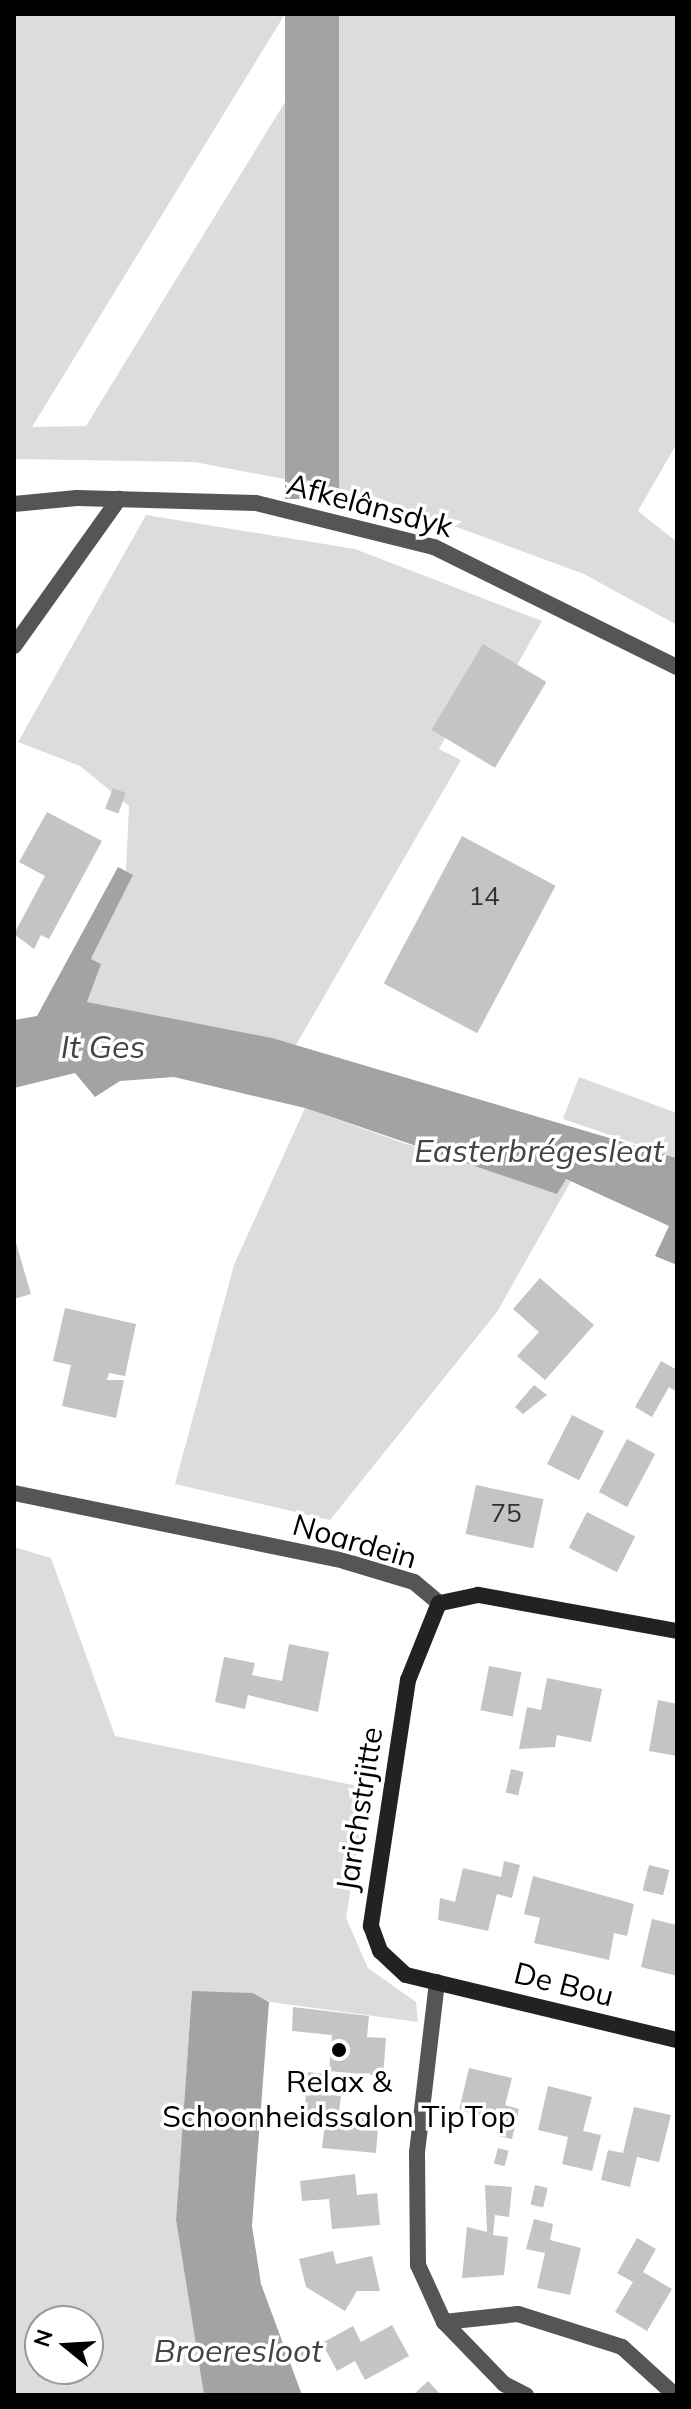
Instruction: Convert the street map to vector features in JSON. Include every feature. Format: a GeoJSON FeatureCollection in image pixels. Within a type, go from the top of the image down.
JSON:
{"type":"FeatureCollection","features":[{"type":"Feature","properties":{"kind":"street","name":"Afkelânsdyk"},"geometry":{"type":"LineString","coordinates":[[14,504],[119,499],[256,503],[434,547],[677,667]]}},
{"type":"Feature","properties":{"kind":"street"},"geometry":{"type":"LineString","coordinates":[[14,646],[119,499]]}},
{"type":"Feature","properties":{"kind":"street","name":"Noardein"},"geometry":{"type":"LineString","coordinates":[[14,1493],[344,1561],[414,1582],[439,1603],[478,1595],[677,1631]]}},
{"type":"Feature","properties":{"kind":"street","name":"Jarichstrjitte"},"geometry":{"type":"LineString","coordinates":[[437,1982],[406,1975],[380,1951],[371,1926],[408,1680],[439,1603]]}},
{"type":"Feature","properties":{"kind":"street"},"geometry":{"type":"LineString","coordinates":[[437,1982],[417,2152],[418,2265],[444,2322],[504,2384],[526,2395]]}},
{"type":"Feature","properties":{"kind":"street","name":"De Bou"},"geometry":{"type":"LineString","coordinates":[[437,1982],[677,2040]]}},
{"type":"Feature","properties":{"kind":"street"},"geometry":{"type":"LineString","coordinates":[[444,2322],[518,2314],[563,2328],[622,2347],[675,2395]]}},
{"type":"Feature","properties":{"kind":"shaded area"},"geometry":{"type":"Polygon","coordinates":[[[14,14],[285,14],[32,427],[86,426],[339,14],[677,14],[677,443],[638,511],[677,542],[677,625],[584,574],[370,495],[194,462],[14,459],[14,14]]]}},
{"type":"Feature","properties":{"kind":"shaded area"},"geometry":{"type":"Polygon","coordinates":[[[146,515],[355,549],[542,621],[513,672],[488,660],[439,749],[461,760],[296,1045],[87,1002],[100,964],[91,960],[133,875],[126,871],[129,806],[80,766],[18,742],[146,515]]]}},
{"type":"Feature","properties":{"kind":"shaded area"},"geometry":{"type":"Polygon","coordinates":[[[579,1077],[677,1113],[677,1158],[563,1119],[579,1077]]]}},
{"type":"Feature","properties":{"kind":"shaded area"},"geometry":{"type":"Polygon","coordinates":[[[305,1108],[406,1144],[571,1181],[497,1312],[330,1520],[175,1484],[234,1265],[305,1108]]]}},
{"type":"Feature","properties":{"kind":"shaded area"},"geometry":{"type":"Polygon","coordinates":[[[14,1547],[51,1558],[115,1736],[367,1788],[346,1918],[368,1968],[416,2002],[418,2022],[270,2002],[253,1993],[192,1992],[176,2220],[204,2395],[14,2395],[14,1547]]]}},
{"type":"Feature","properties":{"kind":"water"},"geometry":{"type":"Polygon","coordinates":[[[285,14],[339,14],[339,499],[285,499],[285,14]]]}},
{"type":"Feature","properties":{"kind":"water"},"geometry":{"type":"Polygon","coordinates":[[[118,867],[133,875],[91,959],[101,964],[87,1002],[272,1038],[677,1158],[677,1265],[655,1256],[669,1226],[566,1179],[557,1194],[305,1108],[174,1077],[120,1081],[95,1097],[75,1073],[14,1088],[14,1020],[37,1016],[118,867]]]}},
{"type":"Feature","properties":{"kind":"water","name":"Broeresloot"},"geometry":{"type":"Polygon","coordinates":[[[192,1991],[253,1993],[269,2002],[252,2226],[261,2284],[302,2395],[204,2395],[176,2220],[192,1991]]]}},
{"type":"Feature","properties":{"kind":"building"},"geometry":{"type":"Polygon","coordinates":[[[483,644],[546,682],[495,768],[431,730],[483,644]]]}},
{"type":"Feature","properties":{"kind":"building"},"geometry":{"type":"Polygon","coordinates":[[[113,788],[126,793],[118,814],[105,809],[113,788]]]}},
{"type":"Feature","properties":{"kind":"building"},"geometry":{"type":"Polygon","coordinates":[[[47,812],[102,841],[49,939],[41,935],[34,949],[14,934],[45,876],[19,862],[47,812]]]}},
{"type":"Feature","properties":{"kind":"building"},"geometry":{"type":"Polygon","coordinates":[[[462,836],[556,886],[477,1033],[384,983],[462,836]]]}},
{"type":"Feature","properties":{"kind":"building"},"geometry":{"type":"Polygon","coordinates":[[[14,1236],[31,1294],[14,1299],[14,1236]]]}},
{"type":"Feature","properties":{"kind":"building"},"geometry":{"type":"Polygon","coordinates":[[[540,1278],[594,1325],[545,1380],[517,1356],[539,1332],[513,1309],[540,1278]]]}},
{"type":"Feature","properties":{"kind":"building"},"geometry":{"type":"Polygon","coordinates":[[[65,1308],[136,1324],[125,1376],[109,1373],[107,1380],[124,1380],[116,1418],[62,1406],[71,1365],[53,1361],[65,1308]]]}},
{"type":"Feature","properties":{"kind":"building"},"geometry":{"type":"Polygon","coordinates":[[[661,1361],[677,1370],[677,1392],[669,1387],[652,1417],[635,1407],[661,1361]]]}},
{"type":"Feature","properties":{"kind":"building"},"geometry":{"type":"Polygon","coordinates":[[[534,1385],[547,1395],[523,1414],[515,1407],[534,1385]]]}},
{"type":"Feature","properties":{"kind":"building"},"geometry":{"type":"Polygon","coordinates":[[[572,1415],[604,1431],[579,1480],[547,1464],[572,1415]]]}},
{"type":"Feature","properties":{"kind":"building"},"geometry":{"type":"Polygon","coordinates":[[[627,1439],[655,1454],[627,1507],[599,1492],[627,1439]]]}},
{"type":"Feature","properties":{"kind":"building"},"geometry":{"type":"Polygon","coordinates":[[[476,1485],[543,1499],[533,1548],[466,1534],[476,1485]]]}},
{"type":"Feature","properties":{"kind":"building"},"geometry":{"type":"Polygon","coordinates":[[[587,1512],[635,1537],[617,1572],[569,1548],[587,1512]]]}},
{"type":"Feature","properties":{"kind":"building"},"geometry":{"type":"Polygon","coordinates":[[[289,1644],[329,1652],[318,1712],[248,1695],[245,1709],[215,1702],[224,1657],[255,1663],[252,1675],[282,1681],[289,1644]]]}},
{"type":"Feature","properties":{"kind":"building"},"geometry":{"type":"Polygon","coordinates":[[[489,1666],[521,1672],[513,1716],[480,1710],[489,1666]]]}},
{"type":"Feature","properties":{"kind":"building"},"geometry":{"type":"Polygon","coordinates":[[[547,1678],[602,1689],[591,1742],[557,1735],[555,1747],[519,1749],[527,1707],[541,1710],[547,1678]]]}},
{"type":"Feature","properties":{"kind":"building"},"geometry":{"type":"Polygon","coordinates":[[[658,1700],[677,1704],[677,1756],[649,1751],[658,1700]]]}},
{"type":"Feature","properties":{"kind":"building"},"geometry":{"type":"Polygon","coordinates":[[[511,1769],[524,1772],[518,1795],[506,1792],[511,1769]]]}},
{"type":"Feature","properties":{"kind":"building"},"geometry":{"type":"Polygon","coordinates":[[[504,1861],[520,1865],[512,1898],[497,1894],[488,1931],[438,1920],[440,1898],[455,1902],[463,1868],[501,1877],[504,1861]]]}},
{"type":"Feature","properties":{"kind":"building"},"geometry":{"type":"Polygon","coordinates":[[[649,1865],[669,1870],[663,1895],[643,1890],[649,1865]]]}},
{"type":"Feature","properties":{"kind":"building"},"geometry":{"type":"Polygon","coordinates":[[[533,1876],[634,1904],[627,1936],[614,1933],[609,1960],[534,1943],[540,1918],[524,1914],[533,1876]]]}},
{"type":"Feature","properties":{"kind":"building"},"geometry":{"type":"Polygon","coordinates":[[[652,1919],[677,1925],[677,1976],[641,1967],[652,1919]]]}},
{"type":"Feature","properties":{"kind":"building"},"geometry":{"type":"Polygon","coordinates":[[[293,2007],[369,2016],[367,2037],[386,2038],[383,2076],[329,2071],[332,2035],[292,2031],[293,2007]]]}},
{"type":"Feature","properties":{"kind":"building"},"geometry":{"type":"Polygon","coordinates":[[[469,2068],[512,2078],[505,2105],[519,2109],[512,2139],[497,2136],[500,2121],[459,2110],[469,2068]]]}},
{"type":"Feature","properties":{"kind":"building"},"geometry":{"type":"Polygon","coordinates":[[[308,2072],[324,2074],[322,2086],[307,2084],[308,2072]]]}},
{"type":"Feature","properties":{"kind":"building"},"geometry":{"type":"Polygon","coordinates":[[[548,2086],[592,2097],[583,2131],[601,2135],[592,2171],[562,2164],[568,2137],[538,2130],[548,2086]]]}},
{"type":"Feature","properties":{"kind":"building"},"geometry":{"type":"Polygon","coordinates":[[[306,2093],[341,2096],[339,2112],[379,2115],[376,2153],[322,2148],[325,2123],[304,2121],[306,2093]]]}},
{"type":"Feature","properties":{"kind":"building"},"geometry":{"type":"Polygon","coordinates":[[[634,2107],[671,2115],[659,2162],[637,2157],[630,2187],[601,2180],[608,2150],[623,2153],[634,2107]]]}},
{"type":"Feature","properties":{"kind":"building"},"geometry":{"type":"Polygon","coordinates":[[[498,2148],[509,2151],[504,2166],[494,2163],[498,2148]]]}},
{"type":"Feature","properties":{"kind":"building"},"geometry":{"type":"Polygon","coordinates":[[[355,2174],[357,2195],[377,2193],[380,2225],[332,2229],[329,2199],[302,2201],[300,2181],[355,2174]]]}},
{"type":"Feature","properties":{"kind":"building"},"geometry":{"type":"Polygon","coordinates":[[[485,2185],[512,2187],[509,2217],[495,2215],[493,2235],[508,2237],[504,2275],[462,2278],[467,2227],[487,2232],[485,2185]]]}},
{"type":"Feature","properties":{"kind":"building"},"geometry":{"type":"Polygon","coordinates":[[[535,2185],[548,2188],[543,2207],[531,2204],[535,2185]]]}},
{"type":"Feature","properties":{"kind":"building"},"geometry":{"type":"Polygon","coordinates":[[[534,2219],[553,2224],[550,2240],[581,2248],[570,2295],[537,2288],[545,2253],[526,2249],[534,2219]]]}},
{"type":"Feature","properties":{"kind":"building"},"geometry":{"type":"Polygon","coordinates":[[[637,2238],[656,2249],[643,2272],[672,2289],[647,2331],[615,2312],[633,2282],[617,2273],[637,2238]]]}},
{"type":"Feature","properties":{"kind":"building"},"geometry":{"type":"Polygon","coordinates":[[[333,2251],[336,2264],[372,2256],[380,2291],[357,2291],[345,2311],[306,2287],[299,2259],[333,2251]]]}},
{"type":"Feature","properties":{"kind":"building"},"geometry":{"type":"Polygon","coordinates":[[[392,2325],[409,2356],[365,2380],[355,2361],[337,2371],[322,2343],[353,2326],[361,2342],[392,2325]]]}},
{"type":"Feature","properties":{"kind":"building"},"geometry":{"type":"Polygon","coordinates":[[[314,2343],[320,2354],[305,2363],[298,2352],[314,2343]]]}},
{"type":"Feature","properties":{"kind":"building"},"geometry":{"type":"Polygon","coordinates":[[[428,2381],[441,2395],[413,2395],[428,2381]]]}},
{"type":"Feature","properties":{"kind":"place","name":"Relax & Schoonheidssalon TipTop"},"geometry":{"type":"Point","coordinates":[339,2050]}},
{"type":"Feature","properties":{"kind":"water label","name":"It Ges"},"geometry":{"type":"Point","coordinates":[103,1046]}},
{"type":"Feature","properties":{"kind":"water label","name":"Easterbrégesleat"},"geometry":{"type":"Point","coordinates":[539,1150]}}]}
